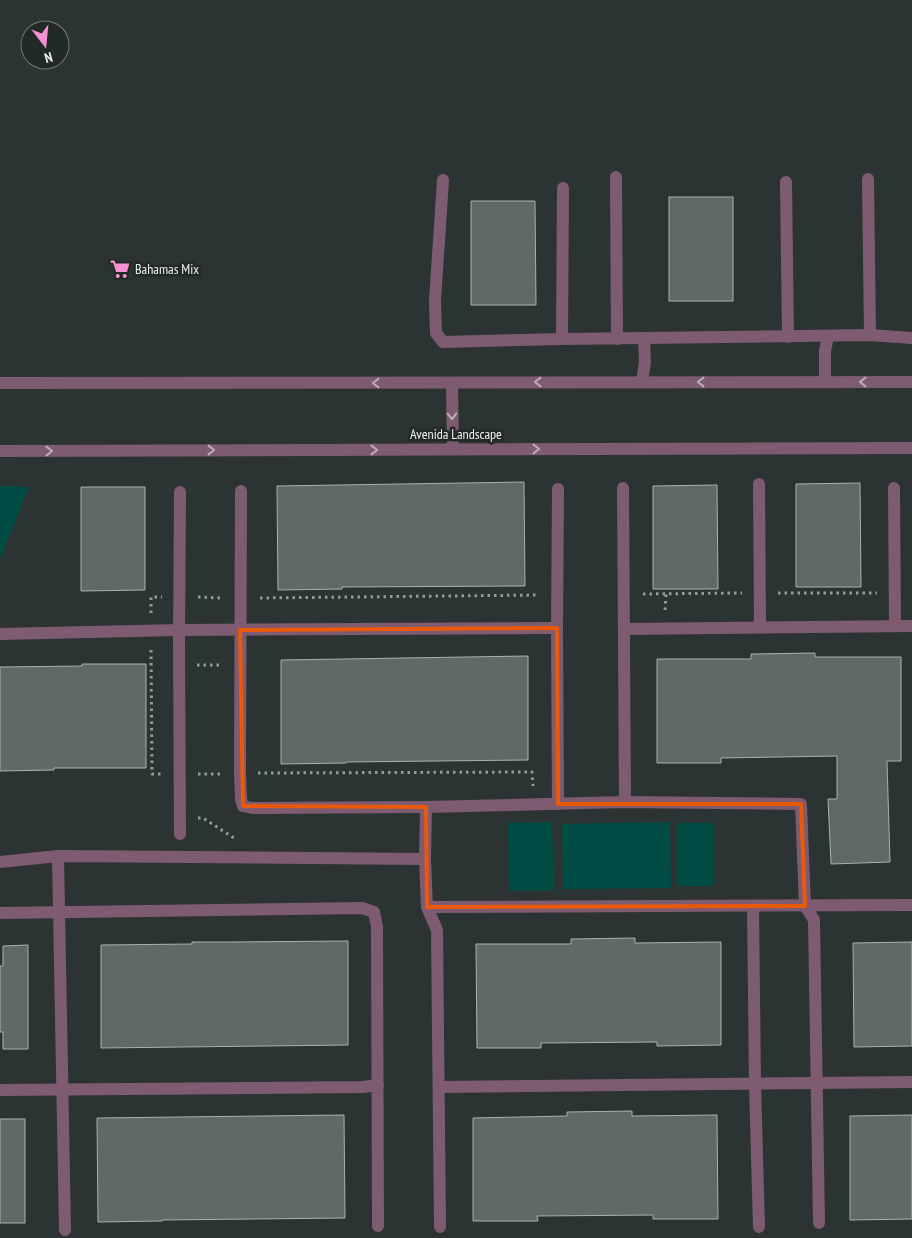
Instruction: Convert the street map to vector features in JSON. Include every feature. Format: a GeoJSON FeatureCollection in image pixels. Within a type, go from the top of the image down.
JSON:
{"type":"FeatureCollection","features":[{"type":"Feature","properties":{"kind":"street"},"geometry":{"type":"LineString","coordinates":[[616,177],[616,339]]}},
{"type":"Feature","properties":{"kind":"street"},"geometry":{"type":"LineString","coordinates":[[868,179],[870,335]]}},
{"type":"Feature","properties":{"kind":"street"},"geometry":{"type":"LineString","coordinates":[[443,180],[435,301],[436,333],[443,342],[870,335],[912,338]]}},
{"type":"Feature","properties":{"kind":"street"},"geometry":{"type":"LineString","coordinates":[[786,182],[788,336]]}},
{"type":"Feature","properties":{"kind":"street"},"geometry":{"type":"LineString","coordinates":[[562,188],[562,339]]}},
{"type":"Feature","properties":{"kind":"street"},"geometry":{"type":"LineString","coordinates":[[825,382],[824,350],[828,336]]}},
{"type":"Feature","properties":{"kind":"street"},"geometry":{"type":"LineString","coordinates":[[642,382],[644,338]]}},
{"type":"Feature","properties":{"kind":"street"},"geometry":{"type":"LineString","coordinates":[[452,382],[453,449]]}},
{"type":"Feature","properties":{"kind":"street"},"geometry":{"type":"LineString","coordinates":[[0,383],[912,382]]}},
{"type":"Feature","properties":{"kind":"street","name":"Avenida Landscape"},"geometry":{"type":"LineString","coordinates":[[0,451],[912,448]]}},
{"type":"Feature","properties":{"kind":"street"},"geometry":{"type":"LineString","coordinates":[[759,484],[760,627]]}},
{"type":"Feature","properties":{"kind":"street"},"geometry":{"type":"LineString","coordinates":[[623,488],[626,802]]}},
{"type":"Feature","properties":{"kind":"street"},"geometry":{"type":"LineString","coordinates":[[894,488],[895,626]]}},
{"type":"Feature","properties":{"kind":"street"},"geometry":{"type":"LineString","coordinates":[[558,489],[558,804]]}},
{"type":"Feature","properties":{"kind":"street"},"geometry":{"type":"LineString","coordinates":[[241,491],[240,799],[243,806],[252,808],[426,807],[626,802],[801,804],[805,906],[814,920],[819,1223]]}},
{"type":"Feature","properties":{"kind":"street"},"geometry":{"type":"LineString","coordinates":[[180,492],[180,834]]}},
{"type":"Feature","properties":{"kind":"street"},"geometry":{"type":"LineString","coordinates":[[624,629],[912,626]]}},
{"type":"Feature","properties":{"kind":"street"},"geometry":{"type":"LineString","coordinates":[[0,634],[180,630],[557,628]]}},
{"type":"Feature","properties":{"kind":"street"},"geometry":{"type":"LineString","coordinates":[[426,807],[425,859],[427,907],[437,930],[440,1228]]}},
{"type":"Feature","properties":{"kind":"street"},"geometry":{"type":"LineString","coordinates":[[0,862],[58,856],[425,859]]}},
{"type":"Feature","properties":{"kind":"street"},"geometry":{"type":"LineString","coordinates":[[58,856],[65,1230]]}},
{"type":"Feature","properties":{"kind":"street"},"geometry":{"type":"LineString","coordinates":[[427,907],[912,905]]}},
{"type":"Feature","properties":{"kind":"street"},"geometry":{"type":"LineString","coordinates":[[754,906],[755,1084],[760,1227]]}},
{"type":"Feature","properties":{"kind":"street"},"geometry":{"type":"LineString","coordinates":[[0,913],[362,908],[374,912],[377,927],[378,1226]]}},
{"type":"Feature","properties":{"kind":"street"},"geometry":{"type":"LineString","coordinates":[[439,1087],[912,1082]]}},
{"type":"Feature","properties":{"kind":"street"},"geometry":{"type":"LineString","coordinates":[[0,1090],[363,1087],[378,1085]]}},
{"type":"Feature","properties":{"kind":"path"},"geometry":{"type":"LineString","coordinates":[[533,805],[532,772],[152,774],[152,597],[241,598],[557,594]]}},
{"type":"Feature","properties":{"kind":"highlighted area"},"geometry":{"type":"Polygon","coordinates":[[[557,628],[558,804],[801,804],[805,906],[427,907],[426,807],[243,806],[240,630],[557,628]]]}},
{"type":"Feature","properties":{"kind":"shaded area"},"geometry":{"type":"Polygon","coordinates":[[[0,486],[29,487],[0,559],[0,486]]]}},
{"type":"Feature","properties":{"kind":"shaded area"},"geometry":{"type":"Polygon","coordinates":[[[552,822],[554,890],[509,891],[508,823],[552,822]]]}},
{"type":"Feature","properties":{"kind":"shaded area"},"geometry":{"type":"Polygon","coordinates":[[[670,822],[671,888],[563,889],[562,824],[670,822]]]}},
{"type":"Feature","properties":{"kind":"shaded area"},"geometry":{"type":"Polygon","coordinates":[[[677,823],[713,823],[713,886],[677,886],[677,823]]]}},
{"type":"Feature","properties":{"kind":"building"},"geometry":{"type":"Polygon","coordinates":[[[669,197],[733,197],[733,301],[669,301],[669,197]]]}},
{"type":"Feature","properties":{"kind":"building"},"geometry":{"type":"Polygon","coordinates":[[[471,201],[535,201],[536,305],[471,305],[471,201]]]}},
{"type":"Feature","properties":{"kind":"building"},"geometry":{"type":"Polygon","coordinates":[[[524,482],[525,586],[342,587],[342,589],[278,590],[277,486],[524,482]]]}},
{"type":"Feature","properties":{"kind":"building"},"geometry":{"type":"Polygon","coordinates":[[[860,483],[861,587],[796,587],[796,484],[860,483]]]}},
{"type":"Feature","properties":{"kind":"building"},"geometry":{"type":"Polygon","coordinates":[[[717,485],[718,589],[653,589],[653,486],[717,485]]]}},
{"type":"Feature","properties":{"kind":"building"},"geometry":{"type":"Polygon","coordinates":[[[81,487],[145,487],[145,590],[81,591],[81,487]]]}},
{"type":"Feature","properties":{"kind":"building"},"geometry":{"type":"Polygon","coordinates":[[[815,653],[815,657],[901,657],[901,761],[887,761],[890,862],[831,864],[828,799],[837,799],[837,756],[721,758],[721,763],[657,763],[657,659],[751,659],[751,654],[815,653]]]}},
{"type":"Feature","properties":{"kind":"building"},"geometry":{"type":"Polygon","coordinates":[[[528,656],[528,760],[281,764],[281,660],[528,656]]]}},
{"type":"Feature","properties":{"kind":"building"},"geometry":{"type":"Polygon","coordinates":[[[82,664],[146,664],[146,768],[54,768],[54,770],[0,771],[0,667],[82,666],[82,664]]]}},
{"type":"Feature","properties":{"kind":"building"},"geometry":{"type":"Polygon","coordinates":[[[635,938],[635,943],[721,942],[721,1045],[657,1046],[657,1042],[541,1043],[541,1048],[477,1048],[476,944],[571,944],[571,939],[635,938]]]}},
{"type":"Feature","properties":{"kind":"building"},"geometry":{"type":"Polygon","coordinates":[[[348,941],[348,1045],[101,1048],[101,945],[192,944],[192,942],[348,941]]]}},
{"type":"Feature","properties":{"kind":"building"},"geometry":{"type":"Polygon","coordinates":[[[912,942],[912,1046],[854,1047],[853,943],[912,942]]]}},
{"type":"Feature","properties":{"kind":"building"},"geometry":{"type":"Polygon","coordinates":[[[28,945],[28,1049],[3,1049],[3,1032],[0,1032],[0,966],[3,966],[3,946],[28,945]]]}},
{"type":"Feature","properties":{"kind":"building"},"geometry":{"type":"Polygon","coordinates":[[[632,1111],[632,1116],[717,1115],[718,1219],[653,1219],[653,1215],[537,1216],[538,1221],[473,1221],[473,1118],[567,1116],[567,1112],[632,1111]]]}},
{"type":"Feature","properties":{"kind":"building"},"geometry":{"type":"Polygon","coordinates":[[[344,1115],[345,1218],[98,1222],[97,1118],[344,1115]]]}},
{"type":"Feature","properties":{"kind":"building"},"geometry":{"type":"Polygon","coordinates":[[[912,1115],[912,1219],[850,1220],[850,1116],[912,1115]]]}},
{"type":"Feature","properties":{"kind":"building"},"geometry":{"type":"Polygon","coordinates":[[[0,1119],[25,1119],[25,1223],[0,1223],[0,1119]]]}},
{"type":"Feature","properties":{"kind":"place","name":"Bahamas Mix"},"geometry":{"type":"Point","coordinates":[120,269]}}]}
